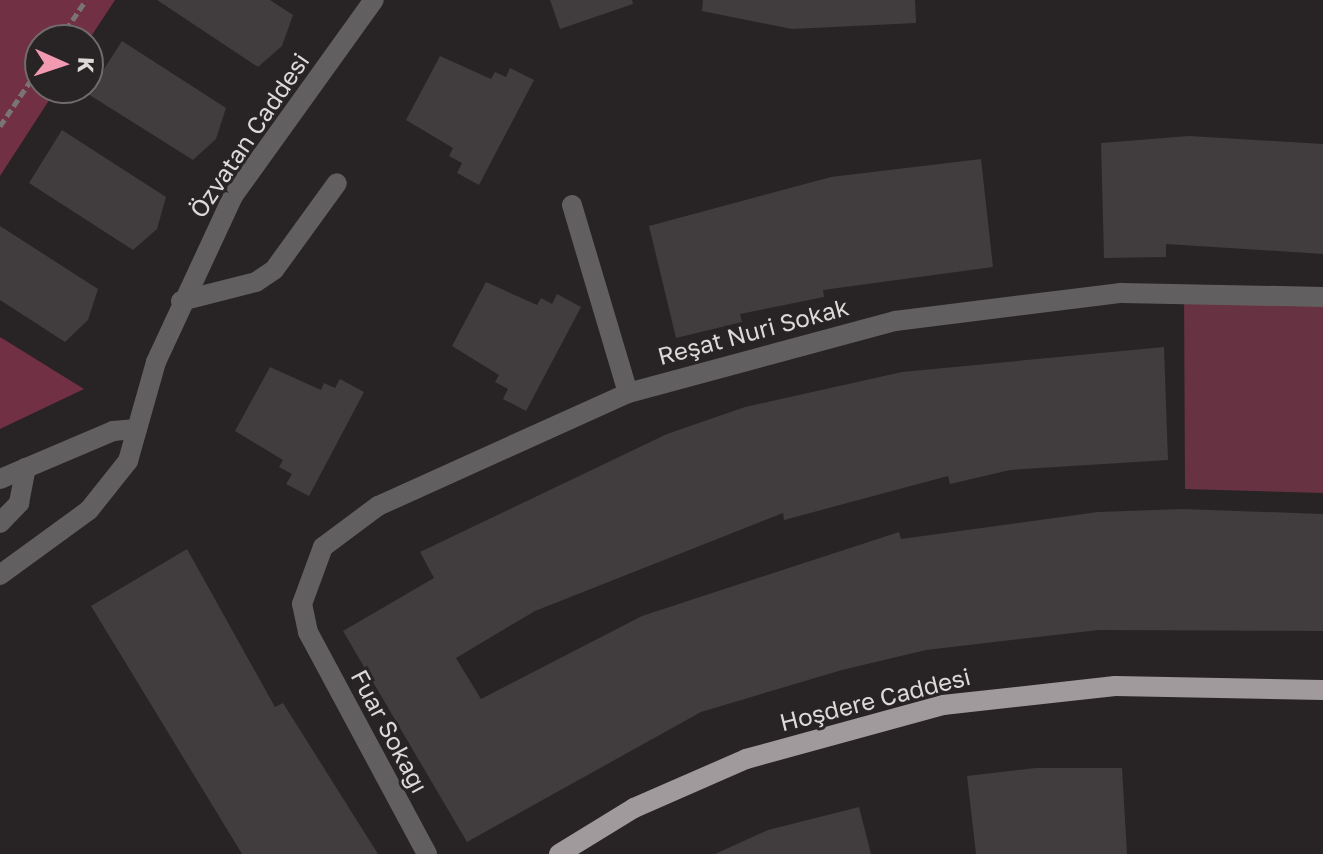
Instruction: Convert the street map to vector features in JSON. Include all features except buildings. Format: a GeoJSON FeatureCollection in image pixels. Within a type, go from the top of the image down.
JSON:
{"type":"FeatureCollection","features":[{"type":"Feature","properties":{"kind":"main road","name":"Hoşdere Caddesi"},"geometry":{"type":"LineString","coordinates":[[559,854],[634,808],[746,759],[943,705],[1115,686],[1323,690]]}},
{"type":"Feature","properties":{"kind":"street","name":"Özvatan Caddesi"},"geometry":{"type":"LineString","coordinates":[[0,575],[89,510],[128,461],[181,301],[233,196],[374,0]]}},
{"type":"Feature","properties":{"kind":"street"},"geometry":{"type":"LineString","coordinates":[[181,301],[256,282],[274,270],[337,183]]}},
{"type":"Feature","properties":{"kind":"street"},"geometry":{"type":"LineString","coordinates":[[572,205],[628,393]]}},
{"type":"Feature","properties":{"kind":"street","name":"Reşat Nuri Sokak"},"geometry":{"type":"LineString","coordinates":[[308,632],[306,579],[323,547],[348,525],[628,393],[799,343],[1018,301],[1184,292],[1323,297]]}},
{"type":"Feature","properties":{"kind":"street"},"geometry":{"type":"LineString","coordinates":[[0,479],[137,429]]}},
{"type":"Feature","properties":{"kind":"street"},"geometry":{"type":"LineString","coordinates":[[0,523],[19,503],[26,468]]}},
{"type":"Feature","properties":{"kind":"street","name":"Fuar Sokağı"},"geometry":{"type":"LineString","coordinates":[[308,632],[427,854]]}},
{"type":"Feature","properties":{"kind":"path"},"geometry":{"type":"LineString","coordinates":[[70,24],[86,0]]}},
{"type":"Feature","properties":{"kind":"path"},"geometry":{"type":"LineString","coordinates":[[0,126],[24,91]]}},
{"type":"Feature","properties":{"kind":"shaded area"},"geometry":{"type":"Polygon","coordinates":[[[0,0],[115,0],[99,24],[24,24],[24,104],[47,104],[0,176],[0,0]]]}},
{"type":"Feature","properties":{"kind":"shaded area"},"geometry":{"type":"Polygon","coordinates":[[[1184,292],[1323,297],[1323,493],[1185,489],[1184,292]]]}},
{"type":"Feature","properties":{"kind":"shaded area"},"geometry":{"type":"Polygon","coordinates":[[[0,337],[84,389],[0,429],[0,337]]]}}]}
